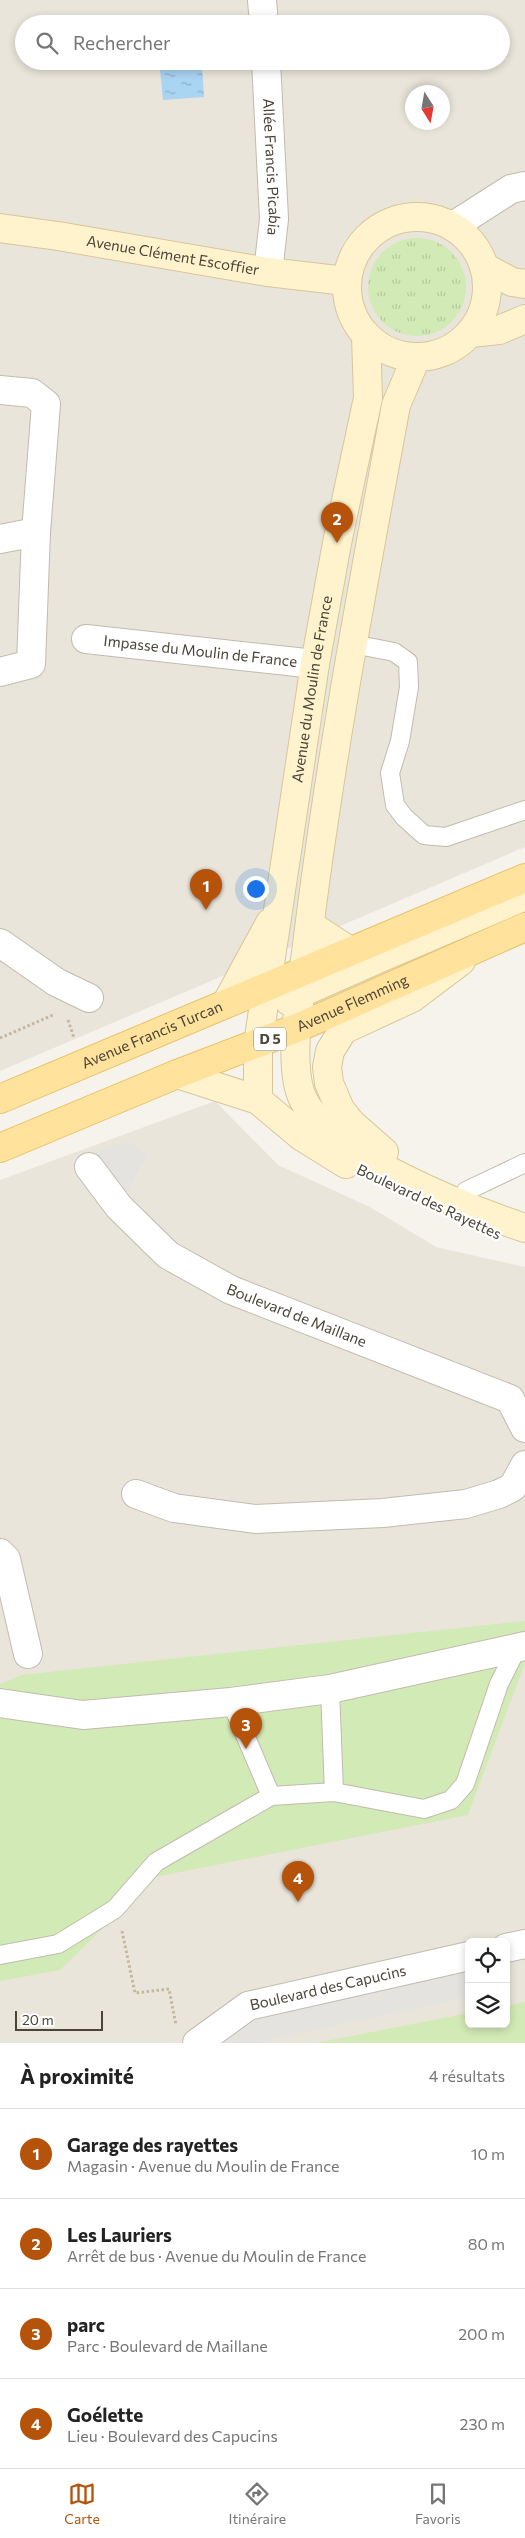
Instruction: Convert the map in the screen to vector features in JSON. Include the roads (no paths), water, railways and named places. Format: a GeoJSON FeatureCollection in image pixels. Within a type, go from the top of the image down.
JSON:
{"type":"FeatureCollection","features":[{"type":"Feature","properties":{"kind":"main road"},"geometry":{"type":"LineString","coordinates":[[407,218],[430,218],[452,226],[477,251],[484,267],[487,284],[486,302],[480,318],[470,333],[446,351],[416,358],[398,355],[380,348],[366,336],[354,320],[347,301],[346,281],[352,259],[365,239],[384,225],[407,218]]}},
{"type":"Feature","properties":{"kind":"main road","name":"Avenue Clément Escoffier"},"geometry":{"type":"LineString","coordinates":[[0,228],[58,236],[268,272],[346,281]]}},
{"type":"Feature","properties":{"kind":"main road"},"geometry":{"type":"LineString","coordinates":[[484,267],[512,282],[525,284]]}},
{"type":"Feature","properties":{"kind":"main road"},"geometry":{"type":"LineString","coordinates":[[470,333],[498,330],[525,319]]}},
{"type":"Feature","properties":{"kind":"main road","name":"Avenue du Moulin de France"},"geometry":{"type":"LineString","coordinates":[[260,1032],[315,664],[337,543],[368,398],[366,336]]}},
{"type":"Feature","properties":{"kind":"main road","name":"Avenue du Moulin de France"},"geometry":{"type":"LineString","coordinates":[[300,1000],[338,727],[396,405],[416,358]]}},
{"type":"Feature","properties":{"kind":"main road","name":"Avenue Francis Turcan"},"geometry":{"type":"LineString","coordinates":[[0,1099],[267,986],[300,1000],[350,951],[525,878]]}},
{"type":"Feature","properties":{"kind":"main road"},"geometry":{"type":"LineString","coordinates":[[300,1000],[525,896]]}},
{"type":"Feature","properties":{"kind":"main road"},"geometry":{"type":"LineString","coordinates":[[227,1002],[280,906]]}},
{"type":"Feature","properties":{"kind":"main road"},"geometry":{"type":"LineString","coordinates":[[310,925],[350,951]]}},
{"type":"Feature","properties":{"kind":"main road","name":"Avenue Flemming"},"geometry":{"type":"LineString","coordinates":[[28,1136],[177,1074],[260,1032],[300,1000],[481,947],[517,931]]}},
{"type":"Feature","properties":{"kind":"main road"},"geometry":{"type":"LineString","coordinates":[[481,947],[412,998],[343,1030],[330,1051],[327,1066],[329,1083],[340,1109],[351,1124],[378,1149],[466,1191],[525,1214]]}},
{"type":"Feature","properties":{"kind":"main road","name":"Boulevard des Rayettes"},"geometry":{"type":"LineString","coordinates":[[300,1000],[296,1069],[302,1098],[317,1121],[370,1159],[470,1210],[525,1228]]}},
{"type":"Feature","properties":{"kind":"main road"},"geometry":{"type":"LineString","coordinates":[[28,1136],[33,1124],[260,1032],[258,1100],[177,1074]]}},
{"type":"Feature","properties":{"kind":"main road","name":"Boulevard des Rayettes"},"geometry":{"type":"LineString","coordinates":[[258,1100],[301,1136],[367,1176],[525,1244]]}},
{"type":"Feature","properties":{"kind":"main road","name":"D 5"},"geometry":{"type":"LineString","coordinates":[[0,1148],[28,1136]]}},
{"type":"Feature","properties":{"kind":"street"},"geometry":{"type":"LineString","coordinates":[[262,0],[263,15]]}},
{"type":"Feature","properties":{"kind":"street","name":"Allée Francis Picabia"},"geometry":{"type":"LineString","coordinates":[[266,70],[274,219],[268,272]]}},
{"type":"Feature","properties":{"kind":"street"},"geometry":{"type":"LineString","coordinates":[[452,226],[511,189],[525,186]]}},
{"type":"Feature","properties":{"kind":"street"},"geometry":{"type":"LineString","coordinates":[[0,390],[32,393],[46,404],[36,532],[31,664],[0,672]]}},
{"type":"Feature","properties":{"kind":"street"},"geometry":{"type":"LineString","coordinates":[[0,538],[36,532]]}},
{"type":"Feature","properties":{"kind":"street","name":"Impasse du Moulin de France"},"geometry":{"type":"LineString","coordinates":[[86,639],[283,671],[315,664]]}},
{"type":"Feature","properties":{"kind":"street"},"geometry":{"type":"LineString","coordinates":[[0,943],[56,982],[89,998]]}},
{"type":"Feature","properties":{"kind":"street","name":"Boulevard de Maillane"},"geometry":{"type":"LineString","coordinates":[[89,1167],[119,1208],[168,1255],[231,1290],[510,1399],[525,1428]]}},
{"type":"Feature","properties":{"kind":"street"},"geometry":{"type":"LineString","coordinates":[[136,1494],[174,1508],[255,1519],[382,1513],[466,1504],[500,1494],[513,1487],[525,1465]]}},
{"type":"Feature","properties":{"kind":"street"},"geometry":{"type":"LineString","coordinates":[[0,1553],[6,1559],[28,1654]]}},
{"type":"Feature","properties":{"kind":"street"},"geometry":{"type":"LineString","coordinates":[[0,1703],[83,1715],[231,1702],[330,1689],[521,1647]]}},
{"type":"Feature","properties":{"kind":"street"},"geometry":{"type":"LineString","coordinates":[[510,1947],[525,1944]]}},
{"type":"Feature","properties":{"kind":"street","name":"Boulevard des Capucins"},"geometry":{"type":"LineString","coordinates":[[187,2039],[248,2006],[465,1957]]}},
{"type":"Feature","properties":{"kind":"lane"},"geometry":{"type":"LineString","coordinates":[[353,644],[394,652],[408,662],[409,687],[400,741],[390,773],[395,805],[404,817],[424,835],[446,837],[525,810]]}},
{"type":"Feature","properties":{"kind":"lane"},"geometry":{"type":"LineString","coordinates":[[466,1191],[525,1163]]}},
{"type":"Feature","properties":{"kind":"lane"},"geometry":{"type":"LineString","coordinates":[[0,1956],[58,1944],[118,1906],[156,1862],[271,1796],[334,1792],[424,1809],[450,1800],[465,1784],[499,1684],[521,1647]]}},
{"type":"Feature","properties":{"kind":"lane"},"geometry":{"type":"LineString","coordinates":[[330,1689],[334,1792]]}},
{"type":"Feature","properties":{"kind":"lane"},"geometry":{"type":"LineString","coordinates":[[231,1702],[271,1796]]}},
{"type":"Feature","properties":{"kind":"water"},"geometry":{"type":"Polygon","coordinates":[[[160,70],[202,70],[204,97],[163,100],[160,70]]]}},
{"type":"Feature","properties":{"kind":"place","name":"Les Lauriers"},"geometry":{"type":"Point","coordinates":[337,543]}},
{"type":"Feature","properties":{"kind":"place","name":"Garage des rayettes"},"geometry":{"type":"Point","coordinates":[206,910]}},
{"type":"Feature","properties":{"kind":"place","name":"parc"},"geometry":{"type":"Point","coordinates":[246,1749]}},
{"type":"Feature","properties":{"kind":"place","name":"Goélette"},"geometry":{"type":"Point","coordinates":[298,1902]}}]}
